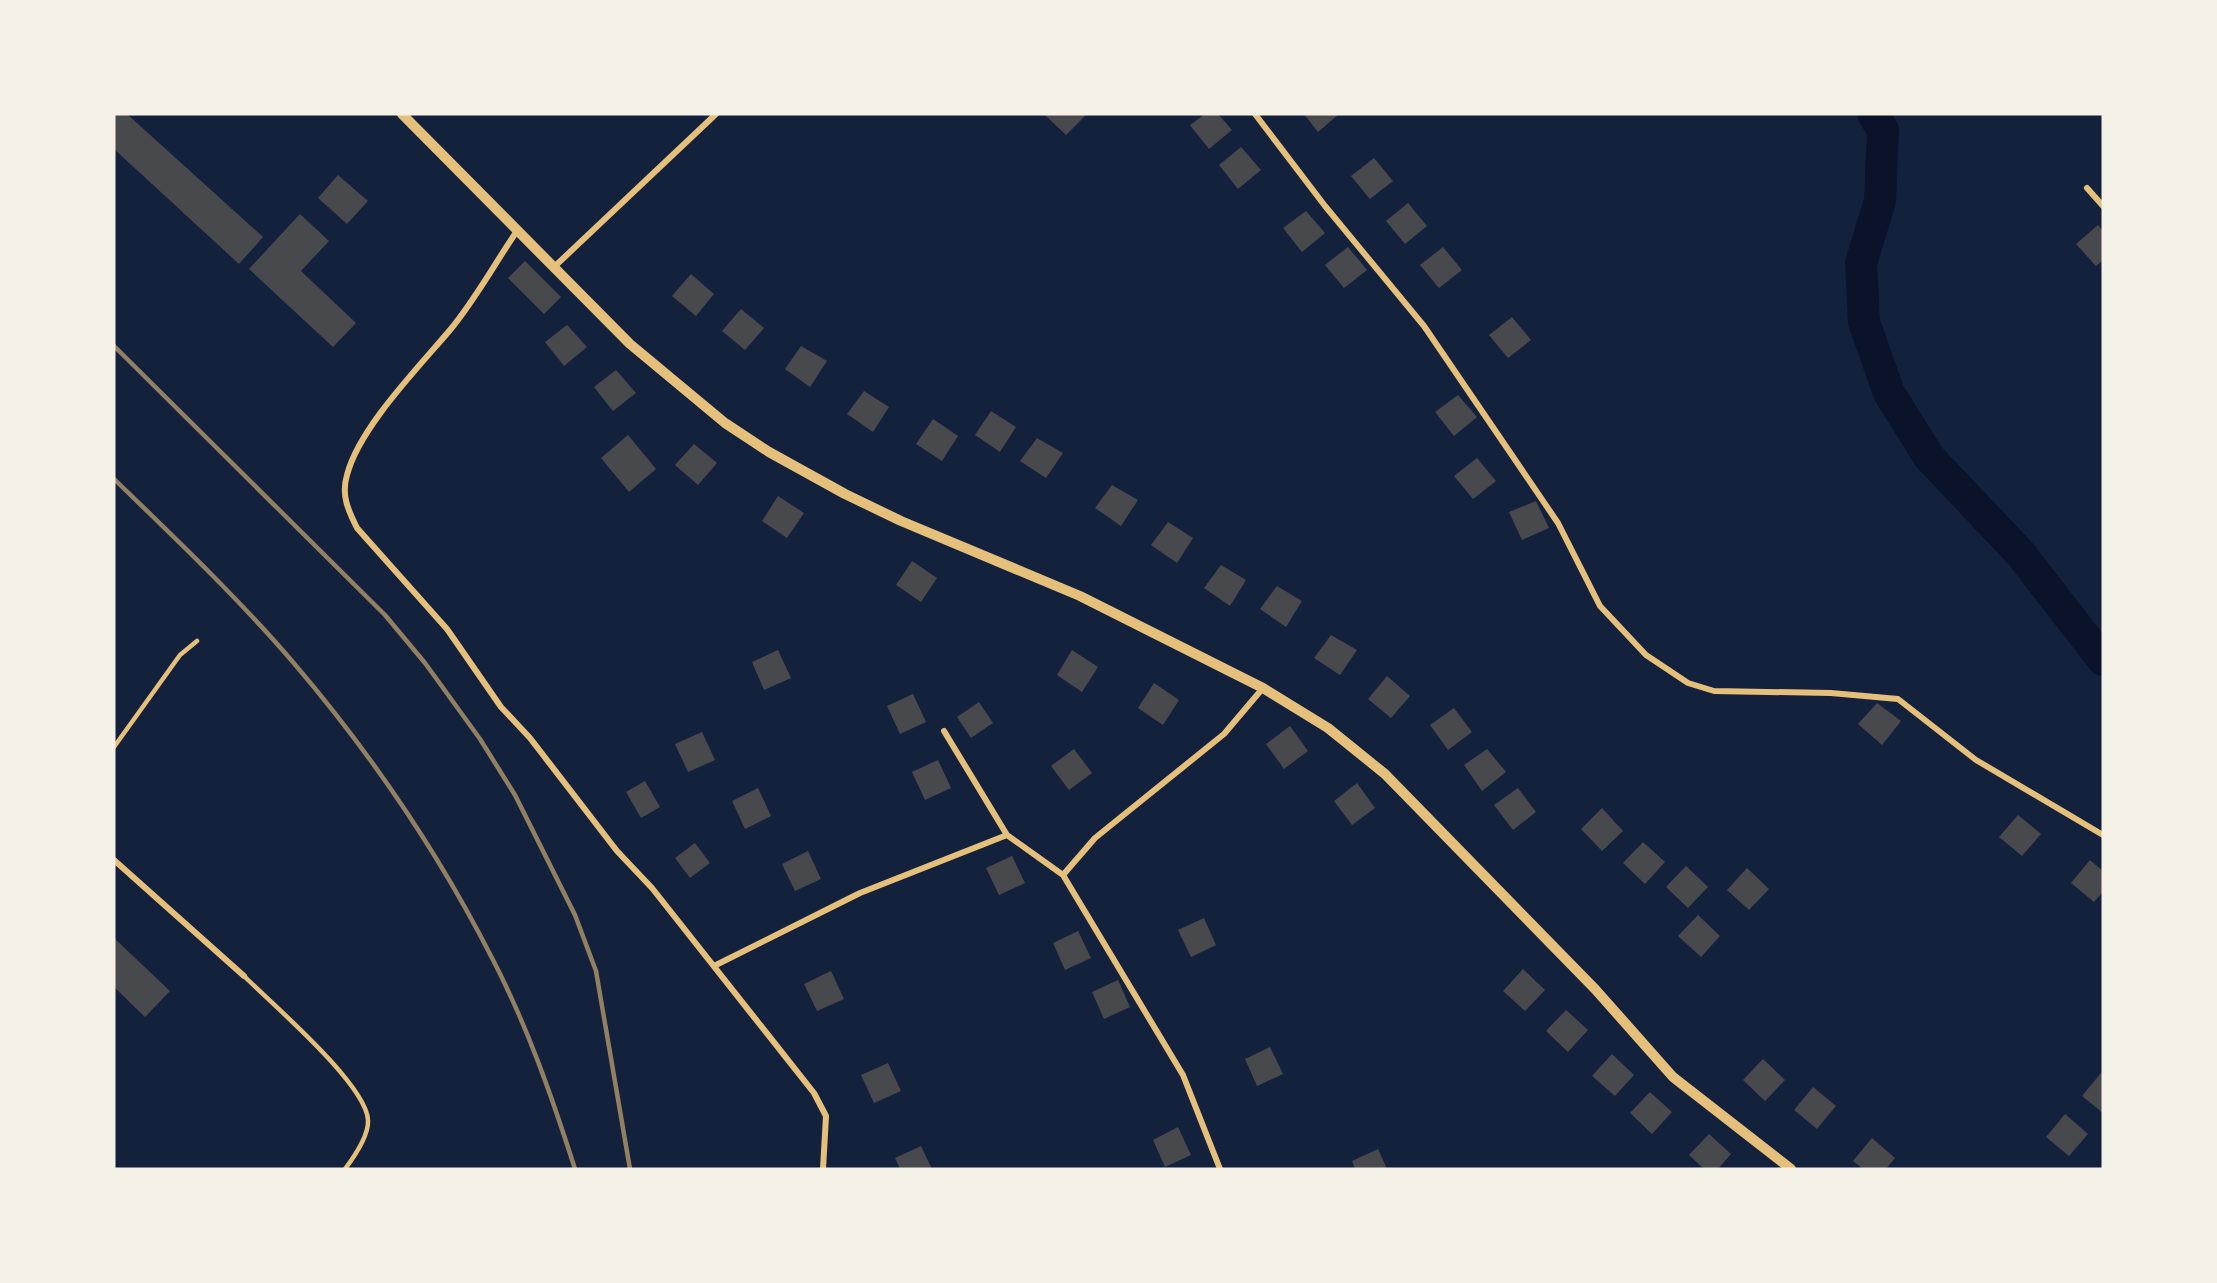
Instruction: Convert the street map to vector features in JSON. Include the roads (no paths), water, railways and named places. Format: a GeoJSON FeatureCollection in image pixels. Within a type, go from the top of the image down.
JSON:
{"type":"FeatureCollection","features":[{"type":"Feature","properties":{"kind":"street"},"geometry":{"type":"LineString","coordinates":[[402,114],[553,268],[673,382],[725,423],[780,459],[901,521],[1080,596],[1263,688],[1328,728],[1385,774],[1595,989],[1673,1077],[1791,1169]]}},
{"type":"Feature","properties":{"kind":"street"},"geometry":{"type":"LineString","coordinates":[[553,268],[716,114]]}},
{"type":"Feature","properties":{"kind":"street"},"geometry":{"type":"LineString","coordinates":[[1255,114],[1325,206],[1424,326],[1558,524],[1600,606],[1646,655],[1688,683],[1714,691],[1832,693],[1898,699],[1976,760],[2103,835]]}},
{"type":"Feature","properties":{"kind":"street"},"geometry":{"type":"LineString","coordinates":[[2087,188],[2103,206]]}},
{"type":"Feature","properties":{"kind":"street"},"geometry":{"type":"LineString","coordinates":[[517,231],[451,328],[409,376],[361,444],[346,476],[344,494],[348,509],[357,528],[432,611],[501,707],[531,738],[617,851],[652,888],[822,1106],[826,1116],[823,1169]]}},
{"type":"Feature","properties":{"kind":"street"},"geometry":{"type":"LineString","coordinates":[[1063,874],[1095,838],[1224,734],[1263,688]]}},
{"type":"Feature","properties":{"kind":"street"},"geometry":{"type":"LineString","coordinates":[[944,731],[1007,835],[1063,874],[1182,1075],[1220,1169]]}},
{"type":"Feature","properties":{"kind":"street"},"geometry":{"type":"LineString","coordinates":[[714,966],[860,893],[1007,835]]}},
{"type":"Feature","properties":{"kind":"street"},"geometry":{"type":"LineString","coordinates":[[114,860],[244,976]]}},
{"type":"Feature","properties":{"kind":"lane"},"geometry":{"type":"LineString","coordinates":[[114,747],[180,655],[197,641]]}},
{"type":"Feature","properties":{"kind":"lane"},"geometry":{"type":"LineString","coordinates":[[244,976],[348,1080],[364,1104],[369,1122],[355,1156],[345,1169]]}},
{"type":"Feature","properties":{"kind":"waterway"},"geometry":{"type":"LineString","coordinates":[[1873,114],[1883,130],[1880,201],[1861,263],[1864,322],[1889,393],[1929,457],[2020,553],[2103,660]]}},
{"type":"Feature","properties":{"kind":"railway"},"geometry":{"type":"LineString","coordinates":[[114,346],[385,615],[425,663],[480,739],[515,795],[575,915],[596,971],[630,1169]]}},
{"type":"Feature","properties":{"kind":"railway"},"geometry":{"type":"LineString","coordinates":[[114,479],[205,568],[271,637],[348,730],[401,804],[449,880],[505,983],[538,1062],[575,1169]]}}]}
